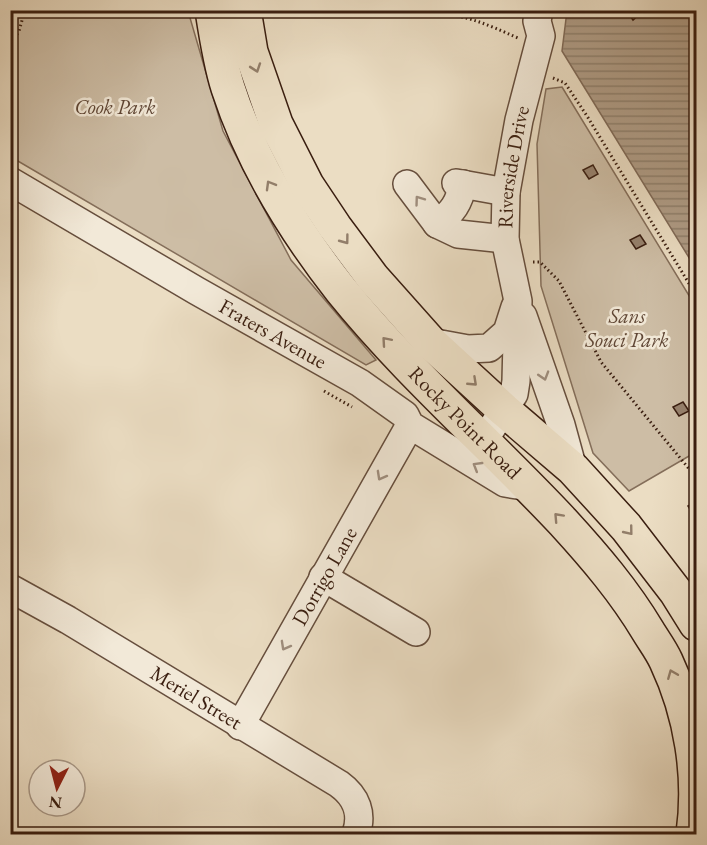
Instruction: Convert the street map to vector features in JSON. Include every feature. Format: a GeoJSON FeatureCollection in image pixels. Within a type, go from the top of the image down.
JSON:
{"type":"FeatureCollection","features":[{"type":"Feature","properties":{"kind":"main road","name":"Rocky Point Road"},"geometry":{"type":"LineString","coordinates":[[212,10],[218,49],[244,131],[266,179],[286,212],[342,290],[390,346],[531,487],[617,584],[666,659],[681,698],[691,737],[695,780],[693,834]]}},
{"type":"Feature","properties":{"kind":"main road","name":"Rocky Point Road"},"geometry":{"type":"LineString","coordinates":[[244,10],[251,52],[276,124],[307,185],[335,227],[373,278],[430,342],[573,469],[626,527],[676,592],[696,624]]}},
{"type":"Feature","properties":{"kind":"street","name":"Riverside Drive"},"geometry":{"type":"LineString","coordinates":[[539,31],[506,192],[508,251],[518,301],[561,425],[573,469]]}},
{"type":"Feature","properties":{"kind":"street","name":"Fraters Avenue"},"geometry":{"type":"LineString","coordinates":[[10,181],[369,389],[405,415],[410,425],[506,483],[531,487]]}},
{"type":"Feature","properties":{"kind":"street"},"geometry":{"type":"LineString","coordinates":[[407,184],[437,224],[458,234],[508,251]]}},
{"type":"Feature","properties":{"kind":"street"},"geometry":{"type":"LineString","coordinates":[[437,224],[451,214],[459,202],[460,184],[506,192]]}},
{"type":"Feature","properties":{"kind":"street","name":"Riverside Drive"},"geometry":{"type":"LineString","coordinates":[[484,440],[514,394],[518,301]]}},
{"type":"Feature","properties":{"kind":"street"},"geometry":{"type":"LineString","coordinates":[[430,342],[468,349],[489,348],[507,332],[518,301]]}},
{"type":"Feature","properties":{"kind":"street","name":"Dorrigo Lane"},"geometry":{"type":"LineString","coordinates":[[240,726],[410,425]]}},
{"type":"Feature","properties":{"kind":"street"},"geometry":{"type":"LineString","coordinates":[[323,577],[416,632]]}},
{"type":"Feature","properties":{"kind":"street","name":"Meriel Street"},"geometry":{"type":"LineString","coordinates":[[10,588],[68,620],[240,726],[327,776],[350,792],[359,813],[358,829]]}},
{"type":"Feature","properties":{"kind":"path"},"geometry":{"type":"LineString","coordinates":[[10,46],[19,31],[25,10]]}},
{"type":"Feature","properties":{"kind":"path"},"geometry":{"type":"LineString","coordinates":[[430,14],[453,14],[484,23],[539,31],[547,74],[565,83],[696,295]]}},
{"type":"Feature","properties":{"kind":"path"},"geometry":{"type":"LineString","coordinates":[[508,251],[540,262],[559,281],[601,362],[690,470],[696,466]]}},
{"type":"Feature","properties":{"kind":"green space","name":"Cook Park"},"geometry":{"type":"Polygon","coordinates":[[[11,10],[188,11],[223,131],[291,260],[376,360],[366,365],[11,157],[11,10]]]}},
{"type":"Feature","properties":{"kind":"green space","name":"Sans Souci Park"},"geometry":{"type":"Polygon","coordinates":[[[562,87],[696,307],[696,452],[629,491],[593,453],[541,286],[537,144],[546,89],[562,87]]]}},
{"type":"Feature","properties":{"kind":"shaded area"},"geometry":{"type":"Polygon","coordinates":[[[567,11],[696,11],[696,269],[562,51],[567,11]]]}},
{"type":"Feature","properties":{"kind":"building"},"geometry":{"type":"Polygon","coordinates":[[[626,10],[644,10],[633,20],[626,10]]]}},
{"type":"Feature","properties":{"kind":"building"},"geometry":{"type":"Polygon","coordinates":[[[593,165],[598,174],[589,179],[583,170],[593,165]]]}},
{"type":"Feature","properties":{"kind":"building"},"geometry":{"type":"Polygon","coordinates":[[[640,235],[646,244],[636,249],[630,240],[640,235]]]}},
{"type":"Feature","properties":{"kind":"building"},"geometry":{"type":"Polygon","coordinates":[[[683,402],[689,411],[679,416],[673,407],[683,402]]]}},
{"type":"Feature","properties":{"kind":"building"},"geometry":{"type":"Polygon","coordinates":[[[696,501],[696,519],[688,506],[696,501]]]}}]}
